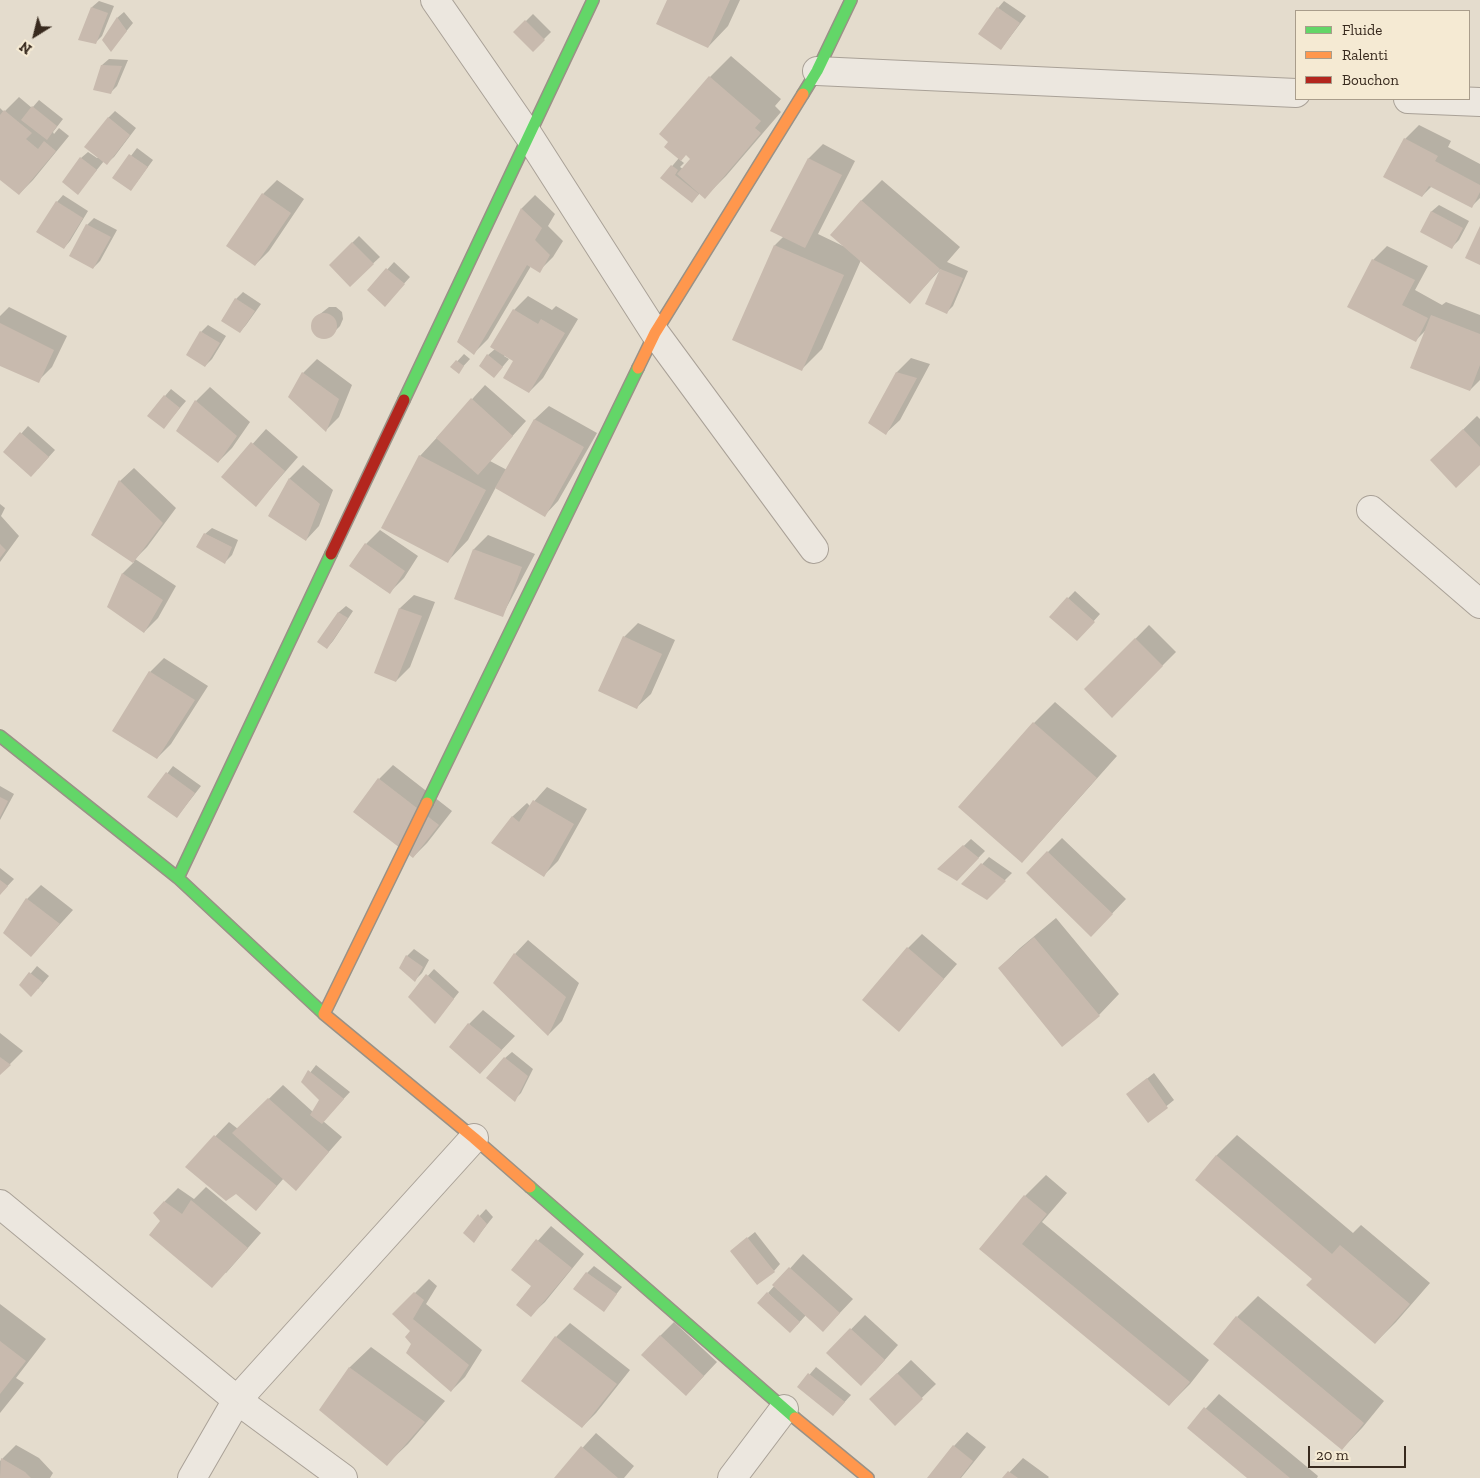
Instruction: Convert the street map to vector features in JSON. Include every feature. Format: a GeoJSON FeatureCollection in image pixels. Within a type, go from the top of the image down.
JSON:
{"type":"FeatureCollection","features":[{"type":"Feature","properties":{"kind":"street"},"geometry":{"type":"LineString","coordinates":[[435,0],[529,136],[654,333],[814,549]]}},
{"type":"Feature","properties":{"kind":"street"},"geometry":{"type":"LineString","coordinates":[[178,878],[593,0]]}},
{"type":"Feature","properties":{"kind":"street"},"geometry":{"type":"LineString","coordinates":[[324,1014],[654,333],[817,71],[851,0]]}},
{"type":"Feature","properties":{"kind":"street"},"geometry":{"type":"LineString","coordinates":[[817,71],[1295,94]]}},
{"type":"Feature","properties":{"kind":"street"},"geometry":{"type":"LineString","coordinates":[[1432,100],[1480,102]]}},
{"type":"Feature","properties":{"kind":"street"},"geometry":{"type":"LineString","coordinates":[[1371,510],[1480,604]]}},
{"type":"Feature","properties":{"kind":"street"},"geometry":{"type":"LineString","coordinates":[[0,736],[178,878],[324,1014],[474,1138],[784,1409],[868,1478]]}},
{"type":"Feature","properties":{"kind":"street"},"geometry":{"type":"LineString","coordinates":[[192,1478],[237,1400],[474,1138]]}},
{"type":"Feature","properties":{"kind":"street"},"geometry":{"type":"LineString","coordinates":[[0,1204],[237,1400],[343,1478]]}},
{"type":"Feature","properties":{"kind":"street"},"geometry":{"type":"LineString","coordinates":[[732,1478],[784,1409]]}},
{"type":"Feature","properties":{"kind":"building"},"geometry":{"type":"Polygon","coordinates":[[[667,0],[730,0],[708,48],[656,24],[667,0]]]}},
{"type":"Feature","properties":{"kind":"building"},"geometry":{"type":"Polygon","coordinates":[[[91,7],[108,13],[96,44],[78,40],[91,7]]]}},
{"type":"Feature","properties":{"kind":"building"},"geometry":{"type":"Polygon","coordinates":[[[997,7],[1020,23],[1001,50],[978,34],[997,7]]]}},
{"type":"Feature","properties":{"kind":"building"},"geometry":{"type":"Polygon","coordinates":[[[117,17],[127,31],[111,52],[102,40],[117,17]]]}},
{"type":"Feature","properties":{"kind":"building"},"geometry":{"type":"Polygon","coordinates":[[[525,20],[545,40],[533,52],[513,32],[525,20]]]}},
{"type":"Feature","properties":{"kind":"building"},"geometry":{"type":"Polygon","coordinates":[[[101,65],[122,66],[111,94],[93,90],[101,65]]]}},
{"type":"Feature","properties":{"kind":"building"},"geometry":{"type":"Polygon","coordinates":[[[709,76],[761,121],[755,128],[761,133],[705,199],[677,174],[690,159],[686,155],[681,161],[664,147],[668,142],[659,134],[709,76]]]}},
{"type":"Feature","properties":{"kind":"building"},"geometry":{"type":"Polygon","coordinates":[[[32,106],[57,126],[47,140],[21,120],[32,106]]]}},
{"type":"Feature","properties":{"kind":"building"},"geometry":{"type":"Polygon","coordinates":[[[4,110],[32,133],[26,139],[38,149],[44,141],[56,151],[19,195],[0,180],[0,115],[4,110]]]}},
{"type":"Feature","properties":{"kind":"building"},"geometry":{"type":"Polygon","coordinates":[[[108,117],[130,135],[107,165],[84,147],[108,117]]]}},
{"type":"Feature","properties":{"kind":"building"},"geometry":{"type":"Polygon","coordinates":[[[1404,138],[1438,156],[1435,161],[1480,185],[1480,192],[1472,208],[1429,186],[1422,197],[1383,177],[1404,138]]]}},
{"type":"Feature","properties":{"kind":"building"},"geometry":{"type":"Polygon","coordinates":[[[129,154],[148,167],[131,191],[112,178],[129,154]]]}},
{"type":"Feature","properties":{"kind":"building"},"geometry":{"type":"Polygon","coordinates":[[[80,157],[97,170],[78,195],[62,182],[80,157]]]}},
{"type":"Feature","properties":{"kind":"building"},"geometry":{"type":"Polygon","coordinates":[[[808,158],[842,175],[805,248],[770,231],[808,158]]]}},
{"type":"Feature","properties":{"kind":"building"},"geometry":{"type":"Polygon","coordinates":[[[671,165],[678,170],[675,175],[699,194],[692,203],[660,178],[671,165]]]}},
{"type":"Feature","properties":{"kind":"building"},"geometry":{"type":"Polygon","coordinates":[[[262,193],[291,213],[255,266],[226,246],[262,193]]]}},
{"type":"Feature","properties":{"kind":"building"},"geometry":{"type":"Polygon","coordinates":[[[861,200],[940,269],[910,304],[830,235],[861,200]]]}},
{"type":"Feature","properties":{"kind":"building"},"geometry":{"type":"Polygon","coordinates":[[[56,201],[83,218],[64,249],[36,232],[56,201]]]}},
{"type":"Feature","properties":{"kind":"building"},"geometry":{"type":"Polygon","coordinates":[[[521,208],[542,228],[535,240],[550,255],[540,273],[527,265],[474,355],[457,342],[521,208]]]}},
{"type":"Feature","properties":{"kind":"building"},"geometry":{"type":"Polygon","coordinates":[[[1431,211],[1463,228],[1452,249],[1420,232],[1431,211]]]}},
{"type":"Feature","properties":{"kind":"building"},"geometry":{"type":"Polygon","coordinates":[[[86,224],[111,237],[93,269],[69,256],[86,224]]]}},
{"type":"Feature","properties":{"kind":"building"},"geometry":{"type":"Polygon","coordinates":[[[1480,226],[1480,265],[1465,258],[1480,226]]]}},
{"type":"Feature","properties":{"kind":"building"},"geometry":{"type":"Polygon","coordinates":[[[352,242],[374,264],[350,287],[329,265],[352,242]]]}},
{"type":"Feature","properties":{"kind":"building"},"geometry":{"type":"Polygon","coordinates":[[[774,245],[844,275],[802,371],[732,340],[774,245]]]}},
{"type":"Feature","properties":{"kind":"building"},"geometry":{"type":"Polygon","coordinates":[[[1372,259],[1415,280],[1402,305],[1428,318],[1416,342],[1347,307],[1372,259]]]}},
{"type":"Feature","properties":{"kind":"building"},"geometry":{"type":"Polygon","coordinates":[[[386,268],[405,284],[385,307],[367,290],[386,268]]]}},
{"type":"Feature","properties":{"kind":"building"},"geometry":{"type":"Polygon","coordinates":[[[940,269],[963,278],[947,314],[925,304],[940,269]]]}},
{"type":"Feature","properties":{"kind":"building"},"geometry":{"type":"Polygon","coordinates":[[[235,298],[255,311],[240,333],[221,321],[235,298]]]}},
{"type":"Feature","properties":{"kind":"building"},"geometry":{"type":"Polygon","coordinates":[[[513,309],[538,324],[541,319],[565,333],[529,393],[503,378],[513,361],[490,347],[513,309]]]}},
{"type":"Feature","properties":{"kind":"building"},"geometry":{"type":"Polygon","coordinates":[[[324,313],[333,317],[337,326],[333,335],[324,339],[315,335],[311,326],[315,317],[324,313]]]}},
{"type":"Feature","properties":{"kind":"building"},"geometry":{"type":"Polygon","coordinates":[[[1431,315],[1480,334],[1480,365],[1470,391],[1410,368],[1431,315]]]}},
{"type":"Feature","properties":{"kind":"building"},"geometry":{"type":"Polygon","coordinates":[[[0,323],[54,350],[39,383],[0,366],[0,323]]]}},
{"type":"Feature","properties":{"kind":"building"},"geometry":{"type":"Polygon","coordinates":[[[200,331],[220,343],[205,367],[186,355],[200,331]]]}},
{"type":"Feature","properties":{"kind":"building"},"geometry":{"type":"Polygon","coordinates":[[[487,354],[503,367],[494,378],[479,366],[487,354]]]}},
{"type":"Feature","properties":{"kind":"building"},"geometry":{"type":"Polygon","coordinates":[[[456,360],[464,366],[459,374],[450,367],[456,360]]]}},
{"type":"Feature","properties":{"kind":"building"},"geometry":{"type":"Polygon","coordinates":[[[302,372],[339,399],[326,432],[288,397],[302,372]]]}},
{"type":"Feature","properties":{"kind":"building"},"geometry":{"type":"Polygon","coordinates":[[[896,372],[917,378],[886,435],[868,423],[896,372]]]}},
{"type":"Feature","properties":{"kind":"building"},"geometry":{"type":"Polygon","coordinates":[[[164,395],[180,408],[164,429],[147,416],[164,395]]]}},
{"type":"Feature","properties":{"kind":"building"},"geometry":{"type":"Polygon","coordinates":[[[471,398],[513,436],[478,475],[436,438],[471,398]]]}},
{"type":"Feature","properties":{"kind":"building"},"geometry":{"type":"Polygon","coordinates":[[[195,400],[237,436],[218,463],[176,431],[195,400]]]}},
{"type":"Feature","properties":{"kind":"building"},"geometry":{"type":"Polygon","coordinates":[[[534,419],[584,447],[545,517],[495,488],[534,419]]]}},
{"type":"Feature","properties":{"kind":"building"},"geometry":{"type":"Polygon","coordinates":[[[1463,429],[1480,447],[1480,465],[1456,488],[1430,460],[1463,429]]]}},
{"type":"Feature","properties":{"kind":"building"},"geometry":{"type":"Polygon","coordinates":[[[20,432],[49,457],[31,477],[3,452],[20,432]]]}},
{"type":"Feature","properties":{"kind":"building"},"geometry":{"type":"Polygon","coordinates":[[[251,442],[285,471],[256,507],[221,477],[251,442]]]}},
{"type":"Feature","properties":{"kind":"building"},"geometry":{"type":"Polygon","coordinates":[[[419,455],[486,490],[448,563],[381,528],[419,455]]]}},
{"type":"Feature","properties":{"kind":"building"},"geometry":{"type":"Polygon","coordinates":[[[289,478],[320,504],[306,541],[268,516],[289,478]]]}},
{"type":"Feature","properties":{"kind":"building"},"geometry":{"type":"Polygon","coordinates":[[[119,480],[163,523],[133,563],[91,535],[119,480]]]}},
{"type":"Feature","properties":{"kind":"building"},"geometry":{"type":"Polygon","coordinates":[[[204,533],[232,547],[225,564],[196,547],[204,533]]]}},
{"type":"Feature","properties":{"kind":"building"},"geometry":{"type":"Polygon","coordinates":[[[365,543],[405,571],[390,594],[349,566],[365,543]]]}},
{"type":"Feature","properties":{"kind":"building"},"geometry":{"type":"Polygon","coordinates":[[[0,544],[6,550],[0,558],[0,544]]]}},
{"type":"Feature","properties":{"kind":"building"},"geometry":{"type":"Polygon","coordinates":[[[473,549],[522,567],[503,617],[454,599],[473,549]]]}},
{"type":"Feature","properties":{"kind":"building"},"geometry":{"type":"Polygon","coordinates":[[[122,573],[163,600],[144,633],[107,607],[122,573]]]}},
{"type":"Feature","properties":{"kind":"building"},"geometry":{"type":"Polygon","coordinates":[[[1067,597],[1095,622],[1077,641],[1049,617],[1067,597]]]}},
{"type":"Feature","properties":{"kind":"building"},"geometry":{"type":"Polygon","coordinates":[[[399,608],[422,616],[396,682],[374,673],[399,608]]]}},
{"type":"Feature","properties":{"kind":"building"},"geometry":{"type":"Polygon","coordinates":[[[338,612],[348,618],[327,649],[317,642],[338,612]]]}},
{"type":"Feature","properties":{"kind":"building"},"geometry":{"type":"Polygon","coordinates":[[[623,636],[662,654],[637,709],[598,691],[623,636]]]}},
{"type":"Feature","properties":{"kind":"building"},"geometry":{"type":"Polygon","coordinates":[[[1135,638],[1163,666],[1112,718],[1084,689],[1135,638]]]}},
{"type":"Feature","properties":{"kind":"building"},"geometry":{"type":"Polygon","coordinates":[[[149,671],[195,700],[157,759],[112,731],[149,671]]]}},
{"type":"Feature","properties":{"kind":"building"},"geometry":{"type":"Polygon","coordinates":[[[1033,722],[1097,778],[1022,863],[958,807],[1033,722]]]}},
{"type":"Feature","properties":{"kind":"building"},"geometry":{"type":"Polygon","coordinates":[[[166,772],[195,793],[177,818],[147,797],[166,772]]]}},
{"type":"Feature","properties":{"kind":"building"},"geometry":{"type":"Polygon","coordinates":[[[378,778],[439,825],[413,858],[353,812],[378,778]]]}},
{"type":"Feature","properties":{"kind":"building"},"geometry":{"type":"Polygon","coordinates":[[[0,797],[8,801],[0,817],[0,797]]]}},
{"type":"Feature","properties":{"kind":"building"},"geometry":{"type":"Polygon","coordinates":[[[533,800],[574,824],[544,877],[491,843],[512,816],[519,822],[533,800]]]}},
{"type":"Feature","properties":{"kind":"building"},"geometry":{"type":"Polygon","coordinates":[[[963,845],[979,858],[957,881],[937,869],[963,845]]]}},
{"type":"Feature","properties":{"kind":"building"},"geometry":{"type":"Polygon","coordinates":[[[1047,851],[1113,914],[1091,937],[1026,873],[1047,851]]]}},
{"type":"Feature","properties":{"kind":"building"},"geometry":{"type":"Polygon","coordinates":[[[981,863],[1006,881],[987,900],[961,884],[981,863]]]}},
{"type":"Feature","properties":{"kind":"building"},"geometry":{"type":"Polygon","coordinates":[[[0,880],[8,886],[0,895],[0,880]]]}},
{"type":"Feature","properties":{"kind":"building"},"geometry":{"type":"Polygon","coordinates":[[[26,898],[60,924],[31,957],[3,933],[26,898]]]}},
{"type":"Feature","properties":{"kind":"building"},"geometry":{"type":"Polygon","coordinates":[[[1034,937],[1100,1016],[1062,1047],[998,968],[1034,937]]]}},
{"type":"Feature","properties":{"kind":"building"},"geometry":{"type":"Polygon","coordinates":[[[907,947],[944,979],[899,1032],[862,1000],[907,947]]]}},
{"type":"Feature","properties":{"kind":"building"},"geometry":{"type":"Polygon","coordinates":[[[514,953],[566,997],[548,1036],[493,983],[514,953]]]}},
{"type":"Feature","properties":{"kind":"building"},"geometry":{"type":"Polygon","coordinates":[[[406,955],[423,967],[415,982],[399,968],[406,955]]]}},
{"type":"Feature","properties":{"kind":"building"},"geometry":{"type":"Polygon","coordinates":[[[29,972],[43,983],[31,997],[19,985],[29,972]]]}},
{"type":"Feature","properties":{"kind":"building"},"geometry":{"type":"Polygon","coordinates":[[[426,974],[454,999],[435,1024],[408,997],[426,974]]]}},
{"type":"Feature","properties":{"kind":"building"},"geometry":{"type":"Polygon","coordinates":[[[468,1023],[502,1050],[480,1074],[449,1047],[468,1023]]]}},
{"type":"Feature","properties":{"kind":"building"},"geometry":{"type":"Polygon","coordinates":[[[0,1057],[11,1065],[0,1075],[0,1057]]]}},
{"type":"Feature","properties":{"kind":"building"},"geometry":{"type":"Polygon","coordinates":[[[504,1057],[528,1076],[515,1102],[486,1078],[504,1057]]]}},
{"type":"Feature","properties":{"kind":"building"},"geometry":{"type":"Polygon","coordinates":[[[308,1070],[344,1099],[322,1124],[310,1115],[319,1100],[301,1082],[308,1070]]]}},
{"type":"Feature","properties":{"kind":"building"},"geometry":{"type":"Polygon","coordinates":[[[1147,1078],[1168,1108],[1148,1123],[1126,1094],[1147,1078]]]}},
{"type":"Feature","properties":{"kind":"building"},"geometry":{"type":"Polygon","coordinates":[[[268,1098],[329,1152],[296,1191],[232,1133],[268,1098]]]}},
{"type":"Feature","properties":{"kind":"building"},"geometry":{"type":"Polygon","coordinates":[[[214,1135],[277,1186],[256,1211],[236,1194],[226,1201],[185,1167],[214,1135]]]}},
{"type":"Feature","properties":{"kind":"building"},"geometry":{"type":"Polygon","coordinates":[[[1216,1155],[1332,1254],[1340,1245],[1410,1304],[1375,1344],[1306,1285],[1312,1279],[1195,1180],[1216,1155]]]}},
{"type":"Feature","properties":{"kind":"building"},"geometry":{"type":"Polygon","coordinates":[[[1024,1195],[1047,1214],[1022,1244],[1190,1382],[1169,1406],[979,1249],[1024,1195]]]}},
{"type":"Feature","properties":{"kind":"building"},"geometry":{"type":"Polygon","coordinates":[[[191,1200],[248,1248],[212,1288],[149,1235],[160,1221],[153,1213],[164,1201],[182,1214],[191,1200]]]}},
{"type":"Feature","properties":{"kind":"building"},"geometry":{"type":"Polygon","coordinates":[[[478,1214],[487,1224],[474,1243],[463,1233],[478,1214]]]}},
{"type":"Feature","properties":{"kind":"building"},"geometry":{"type":"Polygon","coordinates":[[[747,1237],[775,1272],[757,1285],[730,1251],[747,1237]]]}},
{"type":"Feature","properties":{"kind":"building"},"geometry":{"type":"Polygon","coordinates":[[[536,1239],[572,1268],[531,1317],[516,1305],[531,1286],[511,1270],[536,1239]]]}},
{"type":"Feature","properties":{"kind":"building"},"geometry":{"type":"Polygon","coordinates":[[[789,1267],[840,1313],[823,1332],[772,1285],[789,1267]]]}},
{"type":"Feature","properties":{"kind":"building"},"geometry":{"type":"Polygon","coordinates":[[[586,1272],[617,1294],[604,1312],[573,1289],[586,1272]]]}},
{"type":"Feature","properties":{"kind":"building"},"geometry":{"type":"Polygon","coordinates":[[[414,1292],[424,1300],[413,1319],[469,1365],[451,1392],[406,1353],[411,1344],[405,1337],[410,1331],[392,1314],[414,1292]]]}},
{"type":"Feature","properties":{"kind":"building"},"geometry":{"type":"Polygon","coordinates":[[[767,1292],[800,1322],[790,1333],[757,1303],[767,1292]]]}},
{"type":"Feature","properties":{"kind":"building"},"geometry":{"type":"Polygon","coordinates":[[[1236,1316],[1364,1423],[1342,1450],[1213,1344],[1236,1316]]]}},
{"type":"Feature","properties":{"kind":"building"},"geometry":{"type":"Polygon","coordinates":[[[850,1328],[885,1360],[861,1386],[826,1353],[850,1328]]]}},
{"type":"Feature","properties":{"kind":"building"},"geometry":{"type":"Polygon","coordinates":[[[660,1335],[704,1376],[686,1396],[641,1355],[660,1335]]]}},
{"type":"Feature","properties":{"kind":"building"},"geometry":{"type":"Polygon","coordinates":[[[555,1336],[617,1384],[582,1428],[521,1381],[555,1336]]]}},
{"type":"Feature","properties":{"kind":"building"},"geometry":{"type":"Polygon","coordinates":[[[0,1341],[26,1361],[0,1394],[0,1341]]]}},
{"type":"Feature","properties":{"kind":"building"},"geometry":{"type":"Polygon","coordinates":[[[349,1367],[425,1422],[387,1466],[319,1410],[349,1367]]]}},
{"type":"Feature","properties":{"kind":"building"},"geometry":{"type":"Polygon","coordinates":[[[808,1373],[845,1402],[833,1416],[797,1387],[808,1373]]]}},
{"type":"Feature","properties":{"kind":"building"},"geometry":{"type":"Polygon","coordinates":[[[897,1373],[923,1399],[895,1426],[869,1399],[897,1373]]]}},
{"type":"Feature","properties":{"kind":"building"},"geometry":{"type":"Polygon","coordinates":[[[1204,1407],[1290,1478],[1247,1478],[1187,1428],[1204,1407]]]}},
{"type":"Feature","properties":{"kind":"building"},"geometry":{"type":"Polygon","coordinates":[[[953,1445],[973,1461],[960,1478],[927,1478],[953,1445]]]}},
{"type":"Feature","properties":{"kind":"building"},"geometry":{"type":"Polygon","coordinates":[[[581,1446],[618,1478],[554,1478],[581,1446]]]}},
{"type":"Feature","properties":{"kind":"building"},"geometry":{"type":"Polygon","coordinates":[[[1,1458],[25,1472],[31,1478],[0,1478],[1,1458]]]}},
{"type":"Feature","properties":{"kind":"building"},"geometry":{"type":"Polygon","coordinates":[[[1008,1471],[1018,1478],[1002,1478],[1008,1471]]]}},
{"type":"Feature","properties":{"kind":"traffic: fast"},"geometry":{"type":"LineString","coordinates":[[404,400],[593,0]]}},
{"type":"Feature","properties":{"kind":"traffic: fast"},"geometry":{"type":"LineString","coordinates":[[803,94],[817,71],[851,0]]}},
{"type":"Feature","properties":{"kind":"traffic: fast"},"geometry":{"type":"LineString","coordinates":[[427,803],[638,368]]}},
{"type":"Feature","properties":{"kind":"traffic: fast"},"geometry":{"type":"LineString","coordinates":[[178,878],[331,554]]}},
{"type":"Feature","properties":{"kind":"traffic: fast"},"geometry":{"type":"LineString","coordinates":[[0,736],[178,878],[324,1014]]}},
{"type":"Feature","properties":{"kind":"traffic: fast"},"geometry":{"type":"LineString","coordinates":[[530,1187],[795,1418]]}},
{"type":"Feature","properties":{"kind":"traffic: slow"},"geometry":{"type":"LineString","coordinates":[[638,368],[655,333],[803,94]]}},
{"type":"Feature","properties":{"kind":"traffic: slow"},"geometry":{"type":"LineString","coordinates":[[324,1014],[427,803]]}},
{"type":"Feature","properties":{"kind":"traffic: slow"},"geometry":{"type":"LineString","coordinates":[[324,1014],[474,1138],[530,1187]]}},
{"type":"Feature","properties":{"kind":"traffic: slow"},"geometry":{"type":"LineString","coordinates":[[795,1418],[868,1478]]}},
{"type":"Feature","properties":{"kind":"traffic: jam"},"geometry":{"type":"LineString","coordinates":[[331,554],[404,400]]}}]}
